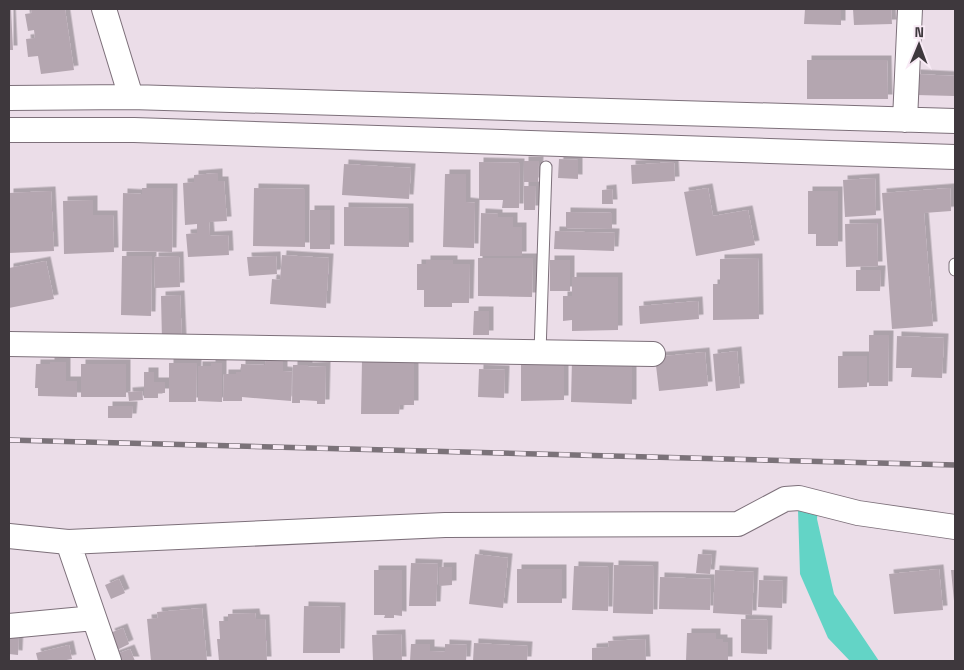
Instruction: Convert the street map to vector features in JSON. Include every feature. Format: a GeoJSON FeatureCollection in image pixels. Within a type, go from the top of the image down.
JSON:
{"type":"FeatureCollection","features":[{"type":"Feature","properties":{"kind":"street"},"geometry":{"type":"LineString","coordinates":[[104,9],[130,97]]}},
{"type":"Feature","properties":{"kind":"street"},"geometry":{"type":"LineString","coordinates":[[905,120],[910,9]]}},
{"type":"Feature","properties":{"kind":"street"},"geometry":{"type":"LineString","coordinates":[[9,98],[130,97],[955,121]]}},
{"type":"Feature","properties":{"kind":"street"},"geometry":{"type":"LineString","coordinates":[[9,130],[144,131],[955,157]]}},
{"type":"Feature","properties":{"kind":"street"},"geometry":{"type":"LineString","coordinates":[[9,344],[653,354]]}},
{"type":"Feature","properties":{"kind":"street"},"geometry":{"type":"LineString","coordinates":[[9,536],[68,542],[445,526],[738,524],[784,498],[799,498],[858,513],[955,527]]}},
{"type":"Feature","properties":{"kind":"street"},"geometry":{"type":"LineString","coordinates":[[68,542],[109,661]]}},
{"type":"Feature","properties":{"kind":"street"},"geometry":{"type":"LineString","coordinates":[[9,626],[94,618]]}},
{"type":"Feature","properties":{"kind":"lane"},"geometry":{"type":"LineString","coordinates":[[540,353],[546,168]]}},
{"type":"Feature","properties":{"kind":"lane"},"geometry":{"type":"LineString","coordinates":[[955,264],[955,270]]}},
{"type":"Feature","properties":{"kind":"shaded area"},"geometry":{"type":"Polygon","coordinates":[[[818,507],[817,519],[834,594],[879,661],[850,661],[828,638],[800,574],[798,510],[818,507]]]}},
{"type":"Feature","properties":{"kind":"building"},"geometry":{"type":"Polygon","coordinates":[[[9,9],[11,9],[13,50],[9,50],[9,9]]]}},
{"type":"Feature","properties":{"kind":"building"},"geometry":{"type":"Polygon","coordinates":[[[31,9],[65,9],[74,70],[41,74],[38,56],[28,57],[26,39],[35,38],[34,30],[28,31],[25,14],[32,13],[31,9]]]}},
{"type":"Feature","properties":{"kind":"building"},"geometry":{"type":"Polygon","coordinates":[[[805,9],[841,9],[841,25],[804,24],[805,9]]]}},
{"type":"Feature","properties":{"kind":"building"},"geometry":{"type":"Polygon","coordinates":[[[853,9],[891,9],[892,24],[854,25],[853,9]]]}},
{"type":"Feature","properties":{"kind":"building"},"geometry":{"type":"Polygon","coordinates":[[[807,60],[887,60],[888,99],[807,99],[807,60]]]}},
{"type":"Feature","properties":{"kind":"building"},"geometry":{"type":"Polygon","coordinates":[[[916,74],[955,76],[955,96],[916,95],[916,74]]]}},
{"type":"Feature","properties":{"kind":"building"},"geometry":{"type":"Polygon","coordinates":[[[559,159],[578,160],[578,179],[558,178],[559,159]]]}},
{"type":"Feature","properties":{"kind":"building"},"geometry":{"type":"Polygon","coordinates":[[[524,161],[539,161],[538,182],[524,182],[524,161]]]}},
{"type":"Feature","properties":{"kind":"building"},"geometry":{"type":"Polygon","coordinates":[[[479,162],[520,163],[519,208],[502,208],[503,200],[479,200],[479,162]]]}},
{"type":"Feature","properties":{"kind":"building"},"geometry":{"type":"Polygon","coordinates":[[[674,162],[675,181],[632,184],[631,165],[674,162]]]}},
{"type":"Feature","properties":{"kind":"building"},"geometry":{"type":"Polygon","coordinates":[[[344,164],[411,168],[409,199],[342,195],[344,164]]]}},
{"type":"Feature","properties":{"kind":"building"},"geometry":{"type":"Polygon","coordinates":[[[218,173],[218,181],[224,181],[227,221],[209,222],[210,236],[228,235],[229,255],[188,257],[186,234],[197,233],[197,224],[185,225],[183,183],[194,182],[194,175],[218,173]]]}},
{"type":"Feature","properties":{"kind":"building"},"geometry":{"type":"Polygon","coordinates":[[[445,174],[466,174],[466,202],[475,203],[474,248],[443,247],[445,174]]]}},
{"type":"Feature","properties":{"kind":"building"},"geometry":{"type":"Polygon","coordinates":[[[875,178],[876,215],[845,217],[843,180],[875,178]]]}},
{"type":"Feature","properties":{"kind":"building"},"geometry":{"type":"Polygon","coordinates":[[[524,186],[536,186],[535,210],[524,210],[524,186]]]}},
{"type":"Feature","properties":{"kind":"building"},"geometry":{"type":"Polygon","coordinates":[[[142,188],[173,188],[172,252],[122,251],[123,193],[142,194],[142,188]]]}},
{"type":"Feature","properties":{"kind":"building"},"geometry":{"type":"Polygon","coordinates":[[[254,188],[305,189],[305,247],[253,246],[254,188]]]}},
{"type":"Feature","properties":{"kind":"building"},"geometry":{"type":"Polygon","coordinates":[[[708,188],[713,216],[748,210],[755,245],[696,256],[684,192],[708,188]]]}},
{"type":"Feature","properties":{"kind":"building"},"geometry":{"type":"Polygon","coordinates":[[[950,188],[951,211],[924,213],[933,326],[892,329],[882,193],[950,188]]]}},
{"type":"Feature","properties":{"kind":"building"},"geometry":{"type":"Polygon","coordinates":[[[612,189],[613,204],[602,204],[602,190],[612,189]]]}},
{"type":"Feature","properties":{"kind":"building"},"geometry":{"type":"Polygon","coordinates":[[[51,191],[54,251],[9,253],[9,193],[51,191]]]}},
{"type":"Feature","properties":{"kind":"building"},"geometry":{"type":"Polygon","coordinates":[[[808,191],[838,191],[838,246],[816,246],[816,234],[808,234],[808,191]]]}},
{"type":"Feature","properties":{"kind":"building"},"geometry":{"type":"Polygon","coordinates":[[[93,200],[93,215],[113,215],[114,252],[64,254],[63,201],[93,200]]]}},
{"type":"Feature","properties":{"kind":"building"},"geometry":{"type":"Polygon","coordinates":[[[344,207],[409,208],[409,247],[344,246],[344,207]]]}},
{"type":"Feature","properties":{"kind":"building"},"geometry":{"type":"Polygon","coordinates":[[[310,210],[330,210],[330,249],[310,249],[310,210]]]}},
{"type":"Feature","properties":{"kind":"building"},"geometry":{"type":"Polygon","coordinates":[[[566,212],[612,213],[612,229],[566,228],[566,212]]]}},
{"type":"Feature","properties":{"kind":"building"},"geometry":{"type":"Polygon","coordinates":[[[481,213],[498,214],[498,217],[513,217],[513,227],[522,227],[522,256],[480,256],[481,213]]]}},
{"type":"Feature","properties":{"kind":"building"},"geometry":{"type":"Polygon","coordinates":[[[877,223],[878,266],[846,267],[845,224],[877,223]]]}},
{"type":"Feature","properties":{"kind":"building"},"geometry":{"type":"Polygon","coordinates":[[[555,231],[615,233],[614,251],[554,249],[555,231]]]}},
{"type":"Feature","properties":{"kind":"building"},"geometry":{"type":"Polygon","coordinates":[[[282,255],[329,258],[326,308],[270,304],[272,279],[280,280],[282,255]]]}},
{"type":"Feature","properties":{"kind":"building"},"geometry":{"type":"Polygon","coordinates":[[[122,256],[152,256],[151,316],[121,315],[122,256]]]}},
{"type":"Feature","properties":{"kind":"building"},"geometry":{"type":"Polygon","coordinates":[[[179,256],[180,287],[155,288],[154,257],[179,256]]]}},
{"type":"Feature","properties":{"kind":"building"},"geometry":{"type":"Polygon","coordinates":[[[276,256],[277,274],[249,276],[247,257],[276,256]]]}},
{"type":"Feature","properties":{"kind":"building"},"geometry":{"type":"Polygon","coordinates":[[[478,258],[533,258],[532,297],[478,296],[478,258]]]}},
{"type":"Feature","properties":{"kind":"building"},"geometry":{"type":"Polygon","coordinates":[[[758,258],[759,319],[713,320],[713,284],[720,284],[720,259],[758,258]]]}},
{"type":"Feature","properties":{"kind":"building"},"geometry":{"type":"Polygon","coordinates":[[[426,260],[453,260],[453,264],[470,264],[469,303],[452,303],[452,307],[424,307],[424,290],[417,290],[417,264],[426,264],[426,260]]]}},
{"type":"Feature","properties":{"kind":"building"},"geometry":{"type":"Polygon","coordinates":[[[550,260],[570,260],[570,291],[550,291],[550,260]]]}},
{"type":"Feature","properties":{"kind":"building"},"geometry":{"type":"Polygon","coordinates":[[[46,261],[54,299],[9,308],[9,268],[46,261]]]}},
{"type":"Feature","properties":{"kind":"building"},"geometry":{"type":"Polygon","coordinates":[[[856,270],[881,270],[880,291],[856,291],[856,270]]]}},
{"type":"Feature","properties":{"kind":"building"},"geometry":{"type":"Polygon","coordinates":[[[572,277],[618,277],[618,330],[572,331],[572,320],[563,321],[563,296],[572,296],[572,277]]]}},
{"type":"Feature","properties":{"kind":"building"},"geometry":{"type":"Polygon","coordinates":[[[180,295],[182,340],[162,341],[161,296],[180,295]]]}},
{"type":"Feature","properties":{"kind":"building"},"geometry":{"type":"Polygon","coordinates":[[[698,301],[699,319],[640,324],[639,306],[698,301]]]}},
{"type":"Feature","properties":{"kind":"building"},"geometry":{"type":"Polygon","coordinates":[[[474,311],[489,311],[489,335],[473,335],[474,311]]]}},
{"type":"Feature","properties":{"kind":"building"},"geometry":{"type":"Polygon","coordinates":[[[869,335],[889,335],[888,386],[869,386],[869,335]]]}},
{"type":"Feature","properties":{"kind":"building"},"geometry":{"type":"Polygon","coordinates":[[[897,336],[944,338],[942,378],[911,377],[912,368],[896,368],[897,336]]]}},
{"type":"Feature","properties":{"kind":"building"},"geometry":{"type":"Polygon","coordinates":[[[737,351],[740,388],[716,391],[713,354],[737,351]]]}},
{"type":"Feature","properties":{"kind":"building"},"geometry":{"type":"Polygon","coordinates":[[[705,352],[708,386],[659,391],[655,357],[705,352]]]}},
{"type":"Feature","properties":{"kind":"building"},"geometry":{"type":"Polygon","coordinates":[[[266,355],[283,356],[283,371],[292,372],[291,401],[242,397],[242,401],[223,401],[224,374],[241,372],[241,364],[265,365],[266,355]]]}},
{"type":"Feature","properties":{"kind":"building"},"geometry":{"type":"Polygon","coordinates":[[[838,356],[867,356],[867,387],[838,388],[838,356]]]}},
{"type":"Feature","properties":{"kind":"building"},"geometry":{"type":"Polygon","coordinates":[[[572,359],[632,360],[632,404],[571,402],[572,359]]]}},
{"type":"Feature","properties":{"kind":"building"},"geometry":{"type":"Polygon","coordinates":[[[362,360],[414,361],[414,405],[400,405],[399,414],[361,414],[362,360]]]}},
{"type":"Feature","properties":{"kind":"building"},"geometry":{"type":"Polygon","coordinates":[[[564,360],[564,400],[521,401],[521,361],[564,360]]]}},
{"type":"Feature","properties":{"kind":"building"},"geometry":{"type":"Polygon","coordinates":[[[50,362],[66,362],[66,381],[77,381],[77,397],[38,396],[38,388],[35,388],[36,364],[50,364],[50,362]]]}},
{"type":"Feature","properties":{"kind":"building"},"geometry":{"type":"Polygon","coordinates":[[[169,363],[197,363],[196,402],[169,402],[169,363]]]}},
{"type":"Feature","properties":{"kind":"building"},"geometry":{"type":"Polygon","coordinates":[[[211,363],[222,363],[222,402],[198,401],[198,366],[211,366],[211,363]]]}},
{"type":"Feature","properties":{"kind":"building"},"geometry":{"type":"Polygon","coordinates":[[[81,364],[126,364],[126,397],[81,397],[81,364]]]}},
{"type":"Feature","properties":{"kind":"building"},"geometry":{"type":"Polygon","coordinates":[[[293,365],[308,365],[308,367],[326,366],[325,404],[317,404],[317,401],[300,400],[300,403],[292,403],[293,365]]]}},
{"type":"Feature","properties":{"kind":"building"},"geometry":{"type":"Polygon","coordinates":[[[479,369],[505,370],[504,398],[478,397],[479,369]]]}},
{"type":"Feature","properties":{"kind":"building"},"geometry":{"type":"Polygon","coordinates":[[[144,372],[154,372],[154,382],[165,382],[165,393],[158,393],[158,398],[144,398],[144,372]]]}},
{"type":"Feature","properties":{"kind":"building"},"geometry":{"type":"Polygon","coordinates":[[[142,391],[143,400],[129,401],[128,392],[142,391]]]}},
{"type":"Feature","properties":{"kind":"building"},"geometry":{"type":"Polygon","coordinates":[[[108,406],[133,406],[132,418],[108,418],[108,406]]]}},
{"type":"Feature","properties":{"kind":"building"},"geometry":{"type":"Polygon","coordinates":[[[475,554],[508,558],[503,608],[469,604],[475,554]]]}},
{"type":"Feature","properties":{"kind":"building"},"geometry":{"type":"Polygon","coordinates":[[[698,554],[712,555],[710,574],[696,573],[698,554]]]}},
{"type":"Feature","properties":{"kind":"building"},"geometry":{"type":"Polygon","coordinates":[[[411,563],[438,564],[436,606],[409,606],[411,563]]]}},
{"type":"Feature","properties":{"kind":"building"},"geometry":{"type":"Polygon","coordinates":[[[614,565],[654,566],[653,614],[613,613],[614,565]]]}},
{"type":"Feature","properties":{"kind":"building"},"geometry":{"type":"Polygon","coordinates":[[[574,566],[609,567],[608,611],[572,610],[574,566]]]}},
{"type":"Feature","properties":{"kind":"building"},"geometry":{"type":"Polygon","coordinates":[[[439,567],[452,567],[452,585],[439,586],[439,567]]]}},
{"type":"Feature","properties":{"kind":"building"},"geometry":{"type":"Polygon","coordinates":[[[517,569],[562,569],[562,603],[517,603],[517,569]]]}},
{"type":"Feature","properties":{"kind":"building"},"geometry":{"type":"Polygon","coordinates":[[[939,569],[943,610],[894,614],[889,574],[939,569]]]}},
{"type":"Feature","properties":{"kind":"building"},"geometry":{"type":"Polygon","coordinates":[[[374,570],[402,570],[402,616],[394,615],[394,618],[384,618],[385,615],[374,615],[374,570]]]}},
{"type":"Feature","properties":{"kind":"building"},"geometry":{"type":"Polygon","coordinates":[[[715,570],[754,572],[752,615],[713,613],[715,570]]]}},
{"type":"Feature","properties":{"kind":"building"},"geometry":{"type":"Polygon","coordinates":[[[951,570],[955,570],[955,601],[954,601],[951,570]]]}},
{"type":"Feature","properties":{"kind":"building"},"geometry":{"type":"Polygon","coordinates":[[[660,577],[711,579],[710,610],[659,609],[660,577]]]}},
{"type":"Feature","properties":{"kind":"building"},"geometry":{"type":"Polygon","coordinates":[[[119,579],[125,593],[111,599],[105,585],[119,579]]]}},
{"type":"Feature","properties":{"kind":"building"},"geometry":{"type":"Polygon","coordinates":[[[759,580],[783,581],[782,608],[758,607],[759,580]]]}},
{"type":"Feature","properties":{"kind":"building"},"geometry":{"type":"Polygon","coordinates":[[[304,606],[341,607],[340,653],[303,653],[304,606]]]}},
{"type":"Feature","properties":{"kind":"building"},"geometry":{"type":"Polygon","coordinates":[[[202,608],[207,661],[151,661],[147,619],[158,618],[157,612],[202,608]]]}},
{"type":"Feature","properties":{"kind":"building"},"geometry":{"type":"Polygon","coordinates":[[[255,613],[256,619],[265,619],[267,661],[219,661],[217,639],[220,639],[219,621],[228,621],[228,614],[255,613]]]}},
{"type":"Feature","properties":{"kind":"building"},"geometry":{"type":"Polygon","coordinates":[[[741,619],[768,620],[767,654],[741,653],[741,619]]]}},
{"type":"Feature","properties":{"kind":"building"},"geometry":{"type":"Polygon","coordinates":[[[123,628],[129,644],[117,650],[110,633],[123,628]]]}},
{"type":"Feature","properties":{"kind":"building"},"geometry":{"type":"Polygon","coordinates":[[[9,632],[19,633],[18,655],[9,654],[9,632]]]}},
{"type":"Feature","properties":{"kind":"building"},"geometry":{"type":"Polygon","coordinates":[[[687,633],[716,633],[716,639],[723,639],[723,642],[728,642],[728,661],[686,661],[687,633]]]}},
{"type":"Feature","properties":{"kind":"building"},"geometry":{"type":"Polygon","coordinates":[[[401,634],[402,661],[373,661],[372,635],[401,634]]]}},
{"type":"Feature","properties":{"kind":"building"},"geometry":{"type":"Polygon","coordinates":[[[645,639],[646,661],[592,661],[592,648],[609,647],[608,641],[645,639]]]}},
{"type":"Feature","properties":{"kind":"building"},"geometry":{"type":"Polygon","coordinates":[[[474,643],[528,646],[527,661],[473,661],[474,643]]]}},
{"type":"Feature","properties":{"kind":"building"},"geometry":{"type":"Polygon","coordinates":[[[411,644],[430,644],[430,651],[445,652],[445,644],[467,645],[466,661],[410,661],[411,644]]]}},
{"type":"Feature","properties":{"kind":"building"},"geometry":{"type":"Polygon","coordinates":[[[69,645],[72,659],[38,661],[36,653],[69,645]]]}},
{"type":"Feature","properties":{"kind":"building"},"geometry":{"type":"Polygon","coordinates":[[[130,649],[135,661],[116,661],[114,655],[130,649]]]}},
{"type":"Feature","properties":{"kind":"railway"},"geometry":{"type":"LineString","coordinates":[[9,440],[955,465]]}}]}
